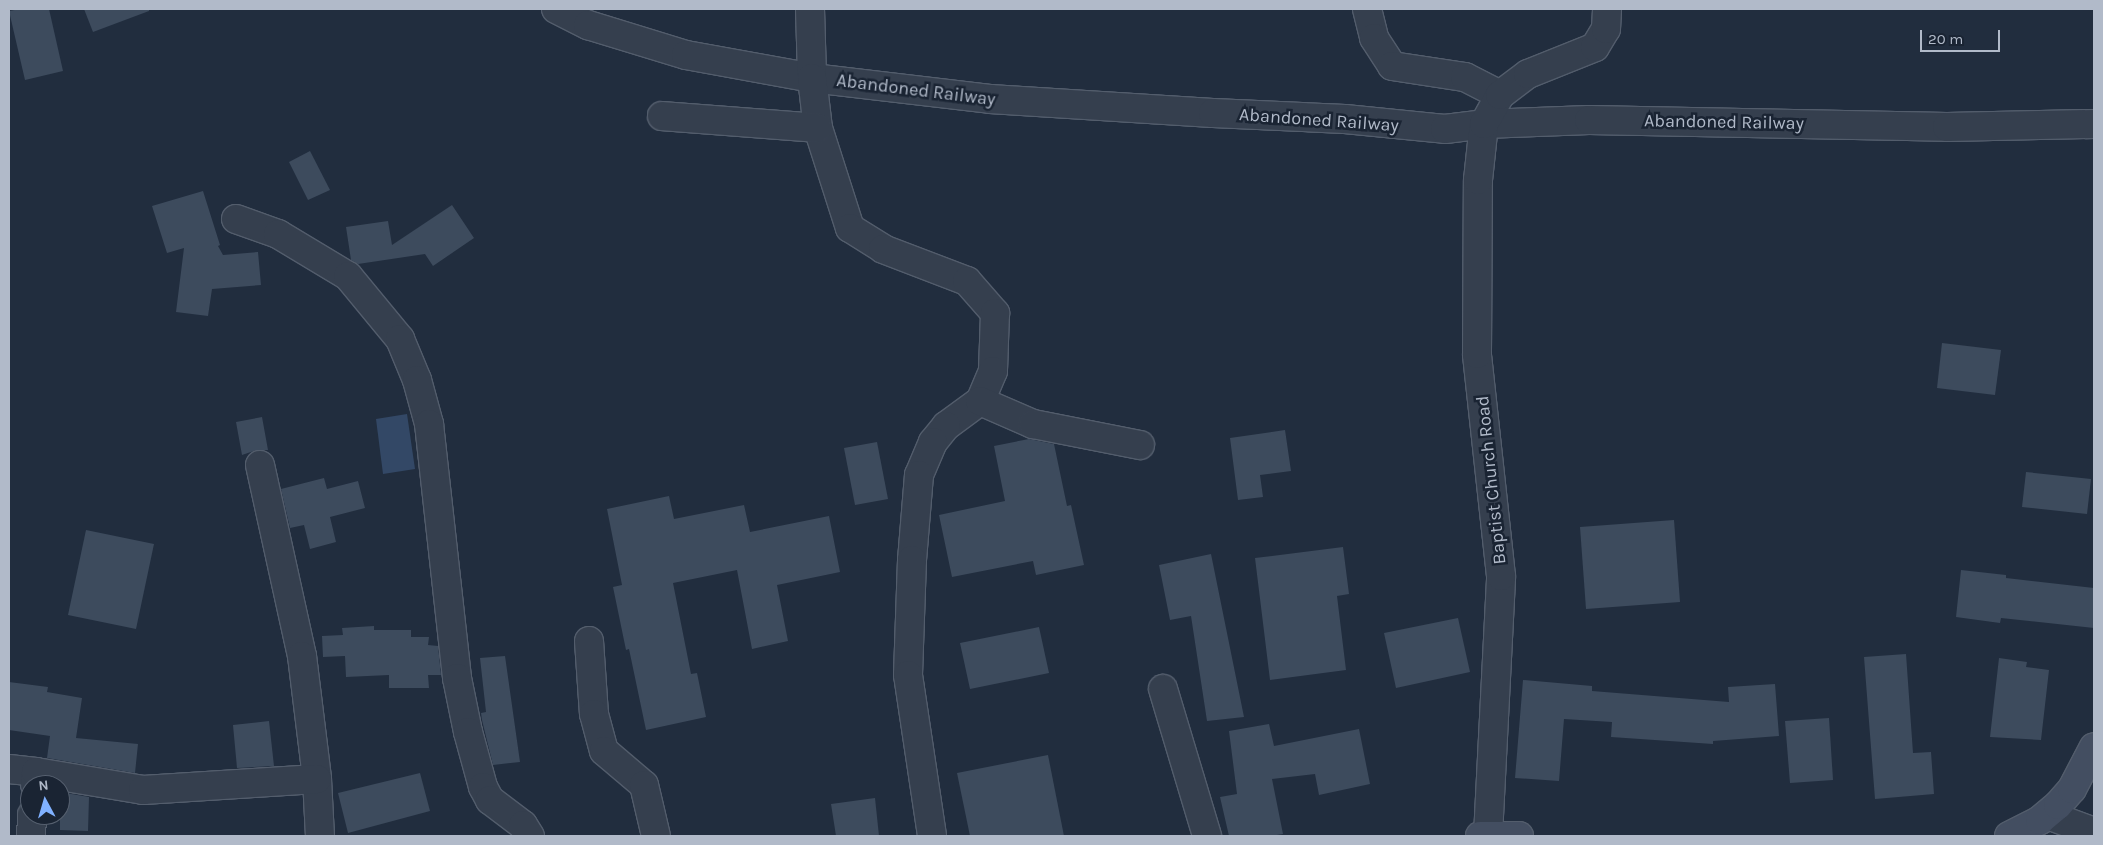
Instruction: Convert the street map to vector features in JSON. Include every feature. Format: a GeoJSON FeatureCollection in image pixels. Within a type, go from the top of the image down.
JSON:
{"type":"FeatureCollection","features":[{"type":"Feature","properties":{"kind":"street","name":"Abandoned Railway"},"geometry":{"type":"LineString","coordinates":[[556,9],[588,25],[686,55],[812,78],[990,99],[1203,113],[1345,119],[1445,129],[1484,124],[1589,120],[1947,127],[2094,124]]}},
{"type":"Feature","properties":{"kind":"street"},"geometry":{"type":"LineString","coordinates":[[810,9],[812,78],[818,128],[850,228],[883,249],[968,281],[994,313],[993,371],[980,401],[946,426],[934,442],[919,475],[912,560],[908,675],[932,836]]}},
{"type":"Feature","properties":{"kind":"street"},"geometry":{"type":"LineString","coordinates":[[1367,9],[1374,38],[1392,66],[1465,77],[1500,95]]}},
{"type":"Feature","properties":{"kind":"street"},"geometry":{"type":"LineString","coordinates":[[1484,124],[1500,95],[1528,74],[1595,47],[1606,28],[1608,9]]}},
{"type":"Feature","properties":{"kind":"street"},"geometry":{"type":"LineString","coordinates":[[662,116],[818,128]]}},
{"type":"Feature","properties":{"kind":"street","name":"Baptist Church Road"},"geometry":{"type":"LineString","coordinates":[[1484,124],[1478,180],[1477,354],[1502,576],[1488,836]]}},
{"type":"Feature","properties":{"kind":"street"},"geometry":{"type":"LineString","coordinates":[[236,219],[278,234],[348,276],[400,339],[417,380],[428,424],[458,678],[471,741],[483,786],[490,800],[522,824],[530,836]]}},
{"type":"Feature","properties":{"kind":"street"},"geometry":{"type":"LineString","coordinates":[[980,401],[1033,424],[1140,445]]}},
{"type":"Feature","properties":{"kind":"street"},"geometry":{"type":"LineString","coordinates":[[260,465],[302,656],[317,779],[320,836]]}},
{"type":"Feature","properties":{"kind":"street"},"geometry":{"type":"LineString","coordinates":[[589,641],[594,714],[604,751],[644,785],[656,836]]}},
{"type":"Feature","properties":{"kind":"street"},"geometry":{"type":"LineString","coordinates":[[1164,689],[1207,836]]}},
{"type":"Feature","properties":{"kind":"street"},"geometry":{"type":"LineString","coordinates":[[2009,836],[2033,825],[2048,815],[2072,789],[2094,747]]}},
{"type":"Feature","properties":{"kind":"street"},"geometry":{"type":"LineString","coordinates":[[9,769],[25,775]]}},
{"type":"Feature","properties":{"kind":"street"},"geometry":{"type":"LineString","coordinates":[[70,782],[143,790],[317,779]]}},
{"type":"Feature","properties":{"kind":"street"},"geometry":{"type":"LineString","coordinates":[[2048,815],[2094,832]]}},
{"type":"Feature","properties":{"kind":"street"},"geometry":{"type":"LineString","coordinates":[[1480,836],[1519,836]]}},
{"type":"Feature","properties":{"kind":"water"},"geometry":{"type":"Polygon","coordinates":[[[407,414],[415,469],[383,474],[376,419],[407,414]]]}},
{"type":"Feature","properties":{"kind":"building"},"geometry":{"type":"Polygon","coordinates":[[[49,9],[63,71],[25,80],[9,11],[49,9]]]}},
{"type":"Feature","properties":{"kind":"building"},"geometry":{"type":"Polygon","coordinates":[[[84,9],[149,9],[149,11],[93,32],[84,9]]]}},
{"type":"Feature","properties":{"kind":"building"},"geometry":{"type":"Polygon","coordinates":[[[310,151],[330,190],[308,200],[289,162],[310,151]]]}},
{"type":"Feature","properties":{"kind":"building"},"geometry":{"type":"Polygon","coordinates":[[[203,191],[220,245],[218,246],[223,255],[258,252],[261,285],[212,289],[208,316],[176,312],[184,248],[167,253],[152,206],[203,191]]]}},
{"type":"Feature","properties":{"kind":"building"},"geometry":{"type":"Polygon","coordinates":[[[452,205],[474,238],[433,266],[425,254],[358,264],[351,260],[346,227],[388,221],[392,245],[452,205]]]}},
{"type":"Feature","properties":{"kind":"building"},"geometry":{"type":"Polygon","coordinates":[[[1942,343],[2001,350],[1995,395],[1937,388],[1942,343]]]}},
{"type":"Feature","properties":{"kind":"building"},"geometry":{"type":"Polygon","coordinates":[[[262,417],[268,450],[257,450],[242,455],[236,422],[262,417]]]}},
{"type":"Feature","properties":{"kind":"building"},"geometry":{"type":"Polygon","coordinates":[[[1285,430],[1291,471],[1260,475],[1263,497],[1238,500],[1230,438],[1285,430]]]}},
{"type":"Feature","properties":{"kind":"building"},"geometry":{"type":"Polygon","coordinates":[[[1029,439],[1054,444],[1067,506],[1071,505],[1084,565],[1036,575],[1033,561],[952,577],[939,515],[1005,501],[994,446],[1029,439]]]}},
{"type":"Feature","properties":{"kind":"building"},"geometry":{"type":"Polygon","coordinates":[[[877,442],[888,499],[855,505],[844,448],[877,442]]]}},
{"type":"Feature","properties":{"kind":"building"},"geometry":{"type":"Polygon","coordinates":[[[2026,472],[2091,479],[2087,514],[2022,507],[2026,472]]]}},
{"type":"Feature","properties":{"kind":"building"},"geometry":{"type":"Polygon","coordinates":[[[324,478],[327,489],[358,481],[365,508],[330,517],[336,542],[310,549],[304,525],[290,528],[281,489],[324,478]]]}},
{"type":"Feature","properties":{"kind":"building"},"geometry":{"type":"Polygon","coordinates":[[[669,496],[674,519],[744,505],[750,532],[829,516],[840,572],[777,585],[788,641],[752,649],[737,570],[673,583],[691,674],[697,673],[706,717],[646,730],[629,649],[626,650],[613,587],[622,585],[607,509],[669,496]]]}},
{"type":"Feature","properties":{"kind":"building"},"geometry":{"type":"Polygon","coordinates":[[[1674,520],[1680,602],[1586,609],[1580,527],[1674,520]]]}},
{"type":"Feature","properties":{"kind":"building"},"geometry":{"type":"Polygon","coordinates":[[[86,530],[154,544],[136,629],[68,615],[86,530]]]}},
{"type":"Feature","properties":{"kind":"building"},"geometry":{"type":"Polygon","coordinates":[[[1343,547],[1349,594],[1337,596],[1346,670],[1270,680],[1255,558],[1343,547]]]}},
{"type":"Feature","properties":{"kind":"building"},"geometry":{"type":"Polygon","coordinates":[[[1211,554],[1244,717],[1207,721],[1191,616],[1170,620],[1159,565],[1211,554]]]}},
{"type":"Feature","properties":{"kind":"building"},"geometry":{"type":"Polygon","coordinates":[[[1961,570],[2006,575],[2006,578],[2094,588],[2094,628],[2001,618],[2000,623],[1956,617],[1961,570]]]}},
{"type":"Feature","properties":{"kind":"building"},"geometry":{"type":"Polygon","coordinates":[[[1458,618],[1470,672],[1396,688],[1384,633],[1458,618]]]}},
{"type":"Feature","properties":{"kind":"building"},"geometry":{"type":"Polygon","coordinates":[[[374,626],[374,630],[411,630],[411,637],[429,637],[428,645],[438,646],[441,675],[428,675],[429,688],[389,688],[389,675],[346,677],[345,656],[323,657],[322,636],[343,635],[342,628],[374,626]]]}},
{"type":"Feature","properties":{"kind":"building"},"geometry":{"type":"Polygon","coordinates":[[[1039,627],[1049,673],[970,689],[960,643],[1039,627]]]}},
{"type":"Feature","properties":{"kind":"building"},"geometry":{"type":"Polygon","coordinates":[[[1906,654],[1913,753],[1931,752],[1934,794],[1875,799],[1864,657],[1906,654]]]}},
{"type":"Feature","properties":{"kind":"building"},"geometry":{"type":"Polygon","coordinates":[[[505,656],[520,762],[493,765],[481,713],[486,712],[480,658],[505,656]]]}},
{"type":"Feature","properties":{"kind":"building"},"geometry":{"type":"Polygon","coordinates":[[[1999,658],[2027,662],[2026,667],[2049,670],[2041,740],[1990,737],[1999,658]]]}},
{"type":"Feature","properties":{"kind":"building"},"geometry":{"type":"Polygon","coordinates":[[[1523,680],[1592,686],[1592,691],[1729,702],[1728,687],[1775,684],[1779,736],[1713,741],[1713,744],[1611,737],[1612,722],[1564,719],[1559,781],[1515,778],[1523,680]]]}},
{"type":"Feature","properties":{"kind":"building"},"geometry":{"type":"Polygon","coordinates":[[[9,682],[48,687],[47,692],[82,698],[76,738],[138,744],[135,773],[47,758],[50,736],[9,730],[9,682]]]}},
{"type":"Feature","properties":{"kind":"building"},"geometry":{"type":"Polygon","coordinates":[[[1829,718],[1833,780],[1790,783],[1785,721],[1829,718]]]}},
{"type":"Feature","properties":{"kind":"building"},"geometry":{"type":"Polygon","coordinates":[[[269,721],[274,766],[237,768],[233,725],[269,721]]]}},
{"type":"Feature","properties":{"kind":"building"},"geometry":{"type":"Polygon","coordinates":[[[1269,724],[1274,746],[1359,729],[1370,784],[1319,795],[1315,774],[1272,779],[1283,834],[1271,836],[1229,836],[1220,797],[1237,794],[1229,731],[1269,724]]]}},
{"type":"Feature","properties":{"kind":"building"},"geometry":{"type":"Polygon","coordinates":[[[1048,755],[1064,836],[970,836],[957,773],[1048,755]]]}},
{"type":"Feature","properties":{"kind":"building"},"geometry":{"type":"Polygon","coordinates":[[[420,773],[430,811],[348,833],[338,793],[420,773]]]}},
{"type":"Feature","properties":{"kind":"building"},"geometry":{"type":"Polygon","coordinates":[[[70,794],[89,797],[88,831],[60,830],[60,825],[70,825],[70,794]]]}},
{"type":"Feature","properties":{"kind":"building"},"geometry":{"type":"Polygon","coordinates":[[[875,798],[879,836],[836,836],[831,804],[875,798]]]}}]}
